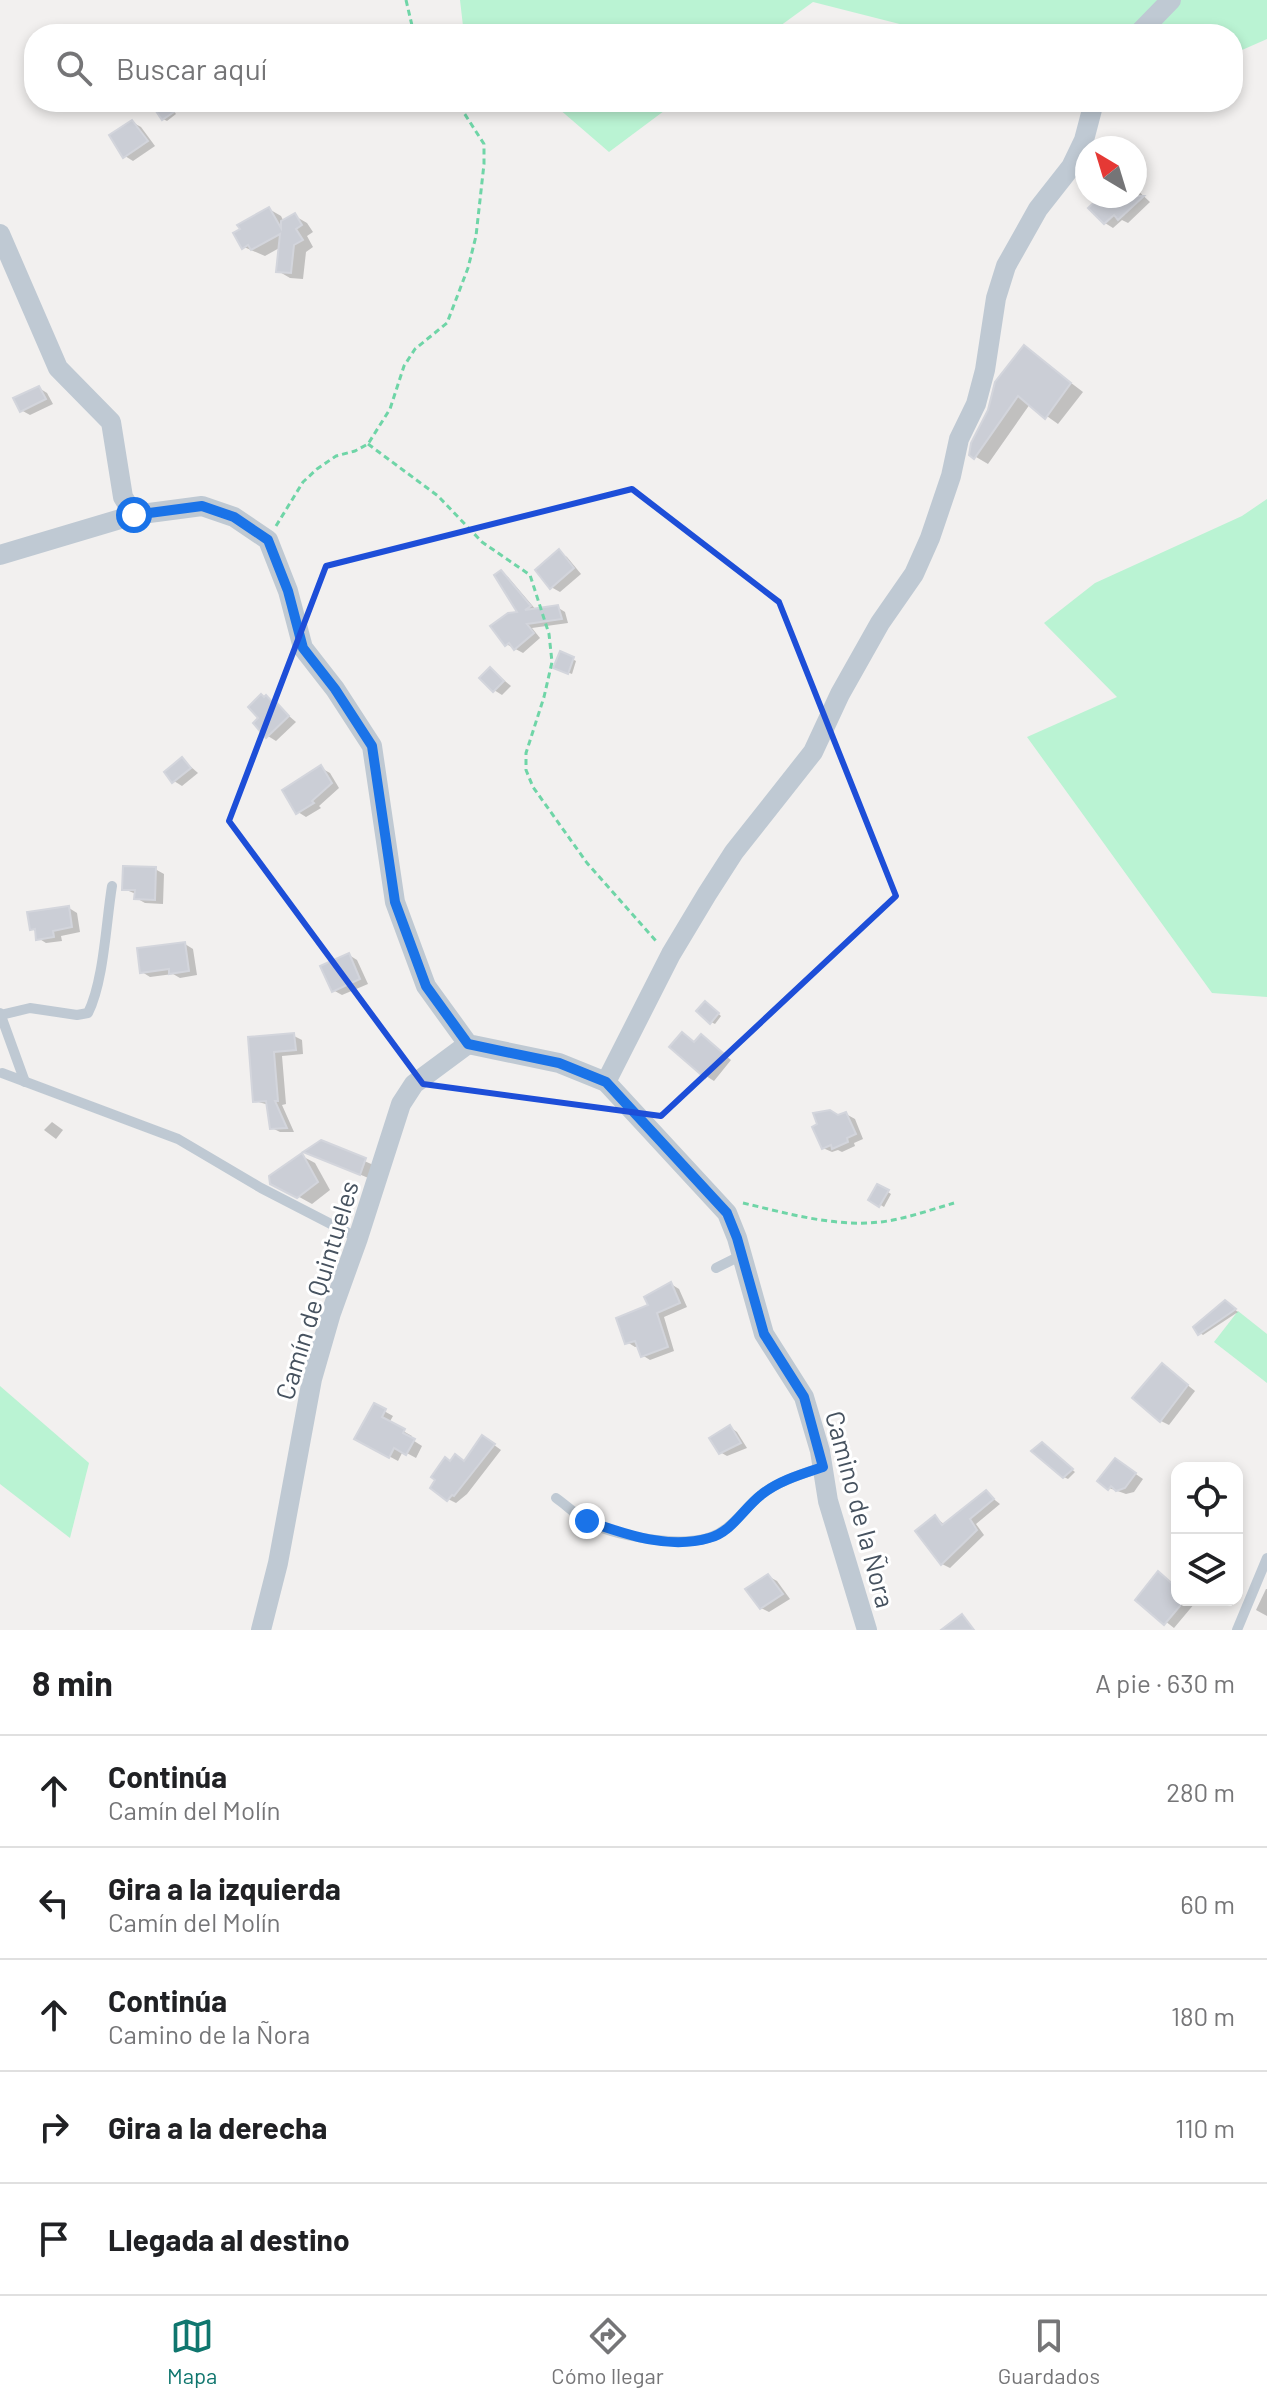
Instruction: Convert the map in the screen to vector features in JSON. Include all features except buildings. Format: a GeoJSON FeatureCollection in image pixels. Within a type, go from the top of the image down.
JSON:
{"type":"FeatureCollection","features":[{"type":"Feature","properties":{"kind":"street"},"geometry":{"type":"LineString","coordinates":[[1148,24],[1171,0]]}},
{"type":"Feature","properties":{"kind":"street"},"geometry":{"type":"LineString","coordinates":[[0,555],[134,515],[202,506],[234,517],[268,540],[288,591],[303,648],[335,689],[372,746],[395,902],[426,986],[468,1044],[559,1063],[606,1082],[671,954],[734,852],[813,752],[840,694],[880,623],[914,574],[947,489],[959,439],[976,404],[985,370],[996,298],[1006,266],[1038,209],[1071,167],[1084,140],[1091,112]]}},
{"type":"Feature","properties":{"kind":"street"},"geometry":{"type":"LineString","coordinates":[[0,234],[58,368],[111,422],[123,497],[134,515]]}},
{"type":"Feature","properties":{"kind":"street","name":"Camín de Quintueles"},"geometry":{"type":"LineString","coordinates":[[261,1630],[278,1563],[312,1379],[401,1104],[414,1084],[468,1044]]}},
{"type":"Feature","properties":{"kind":"street","name":"Camino de la Ñora"},"geometry":{"type":"LineString","coordinates":[[606,1082],[727,1213],[764,1334],[804,1397],[832,1515],[867,1630]]}},
{"type":"Feature","properties":{"kind":"lane"},"geometry":{"type":"LineString","coordinates":[[25,1082],[0,1014],[30,1008],[77,1015],[88,1013],[96,991],[112,886]]}},
{"type":"Feature","properties":{"kind":"lane"},"geometry":{"type":"LineString","coordinates":[[2,1073],[178,1139],[261,1188],[358,1238]]}},
{"type":"Feature","properties":{"kind":"lane"},"geometry":{"type":"LineString","coordinates":[[716,1268],[742,1255]]}},
{"type":"Feature","properties":{"kind":"lane"},"geometry":{"type":"LineString","coordinates":[[556,1498],[587,1521],[626,1535],[665,1542],[710,1538],[735,1522],[761,1495],[794,1477],[823,1467]]}},
{"type":"Feature","properties":{"kind":"lane"},"geometry":{"type":"LineString","coordinates":[[1237,1630],[1267,1558]]}},
{"type":"Feature","properties":{"kind":"path"},"geometry":{"type":"LineString","coordinates":[[406,0],[412,24]]}},
{"type":"Feature","properties":{"kind":"path"},"geometry":{"type":"LineString","coordinates":[[268,540],[303,482],[336,456],[368,444],[390,409],[404,366],[415,349],[447,323],[468,268],[481,200],[484,144],[464,112]]}},
{"type":"Feature","properties":{"kind":"path"},"geometry":{"type":"LineString","coordinates":[[368,444],[438,496],[482,542],[530,575],[549,634],[552,662],[526,753],[526,770],[533,787],[587,863],[632,916],[671,954]]}},
{"type":"Feature","properties":{"kind":"path"},"geometry":{"type":"LineString","coordinates":[[720,1205],[740,1202],[823,1220],[859,1222],[891,1221],[954,1203]]}},
{"type":"Feature","properties":{"kind":"highlighted area"},"geometry":{"type":"Polygon","coordinates":[[[632,489],[779,602],[896,896],[661,1116],[423,1084],[229,821],[326,566],[632,489]]]}},
{"type":"Feature","properties":{"kind":"green space"},"geometry":{"type":"Polygon","coordinates":[[[460,0],[1267,0],[1267,39],[1243,50],[1243,24],[900,24],[813,2],[783,24],[463,24],[460,0]]]}},
{"type":"Feature","properties":{"kind":"green space"},"geometry":{"type":"Polygon","coordinates":[[[563,112],[663,112],[609,152],[563,112]]]}},
{"type":"Feature","properties":{"kind":"green space"},"geometry":{"type":"Polygon","coordinates":[[[1267,499],[1267,997],[1212,993],[1027,737],[1117,697],[1044,623],[1095,583],[1242,516],[1267,499]]]}},
{"type":"Feature","properties":{"kind":"green space"},"geometry":{"type":"Polygon","coordinates":[[[1238,1311],[1267,1334],[1267,1383],[1214,1342],[1238,1311]]]}},
{"type":"Feature","properties":{"kind":"green space"},"geometry":{"type":"Polygon","coordinates":[[[0,1386],[89,1463],[70,1538],[0,1484],[0,1386]]]}},
{"type":"Feature","properties":{"kind":"route"},"geometry":{"type":"LineString","coordinates":[[134,515],[202,506],[234,517],[268,540],[288,591],[303,648],[335,689],[372,746],[395,902],[426,986],[468,1044],[559,1063],[606,1082],[727,1213],[764,1334],[804,1397],[823,1467],[794,1477],[761,1495],[735,1522],[710,1538],[665,1542],[626,1535],[587,1521]]}}]}
